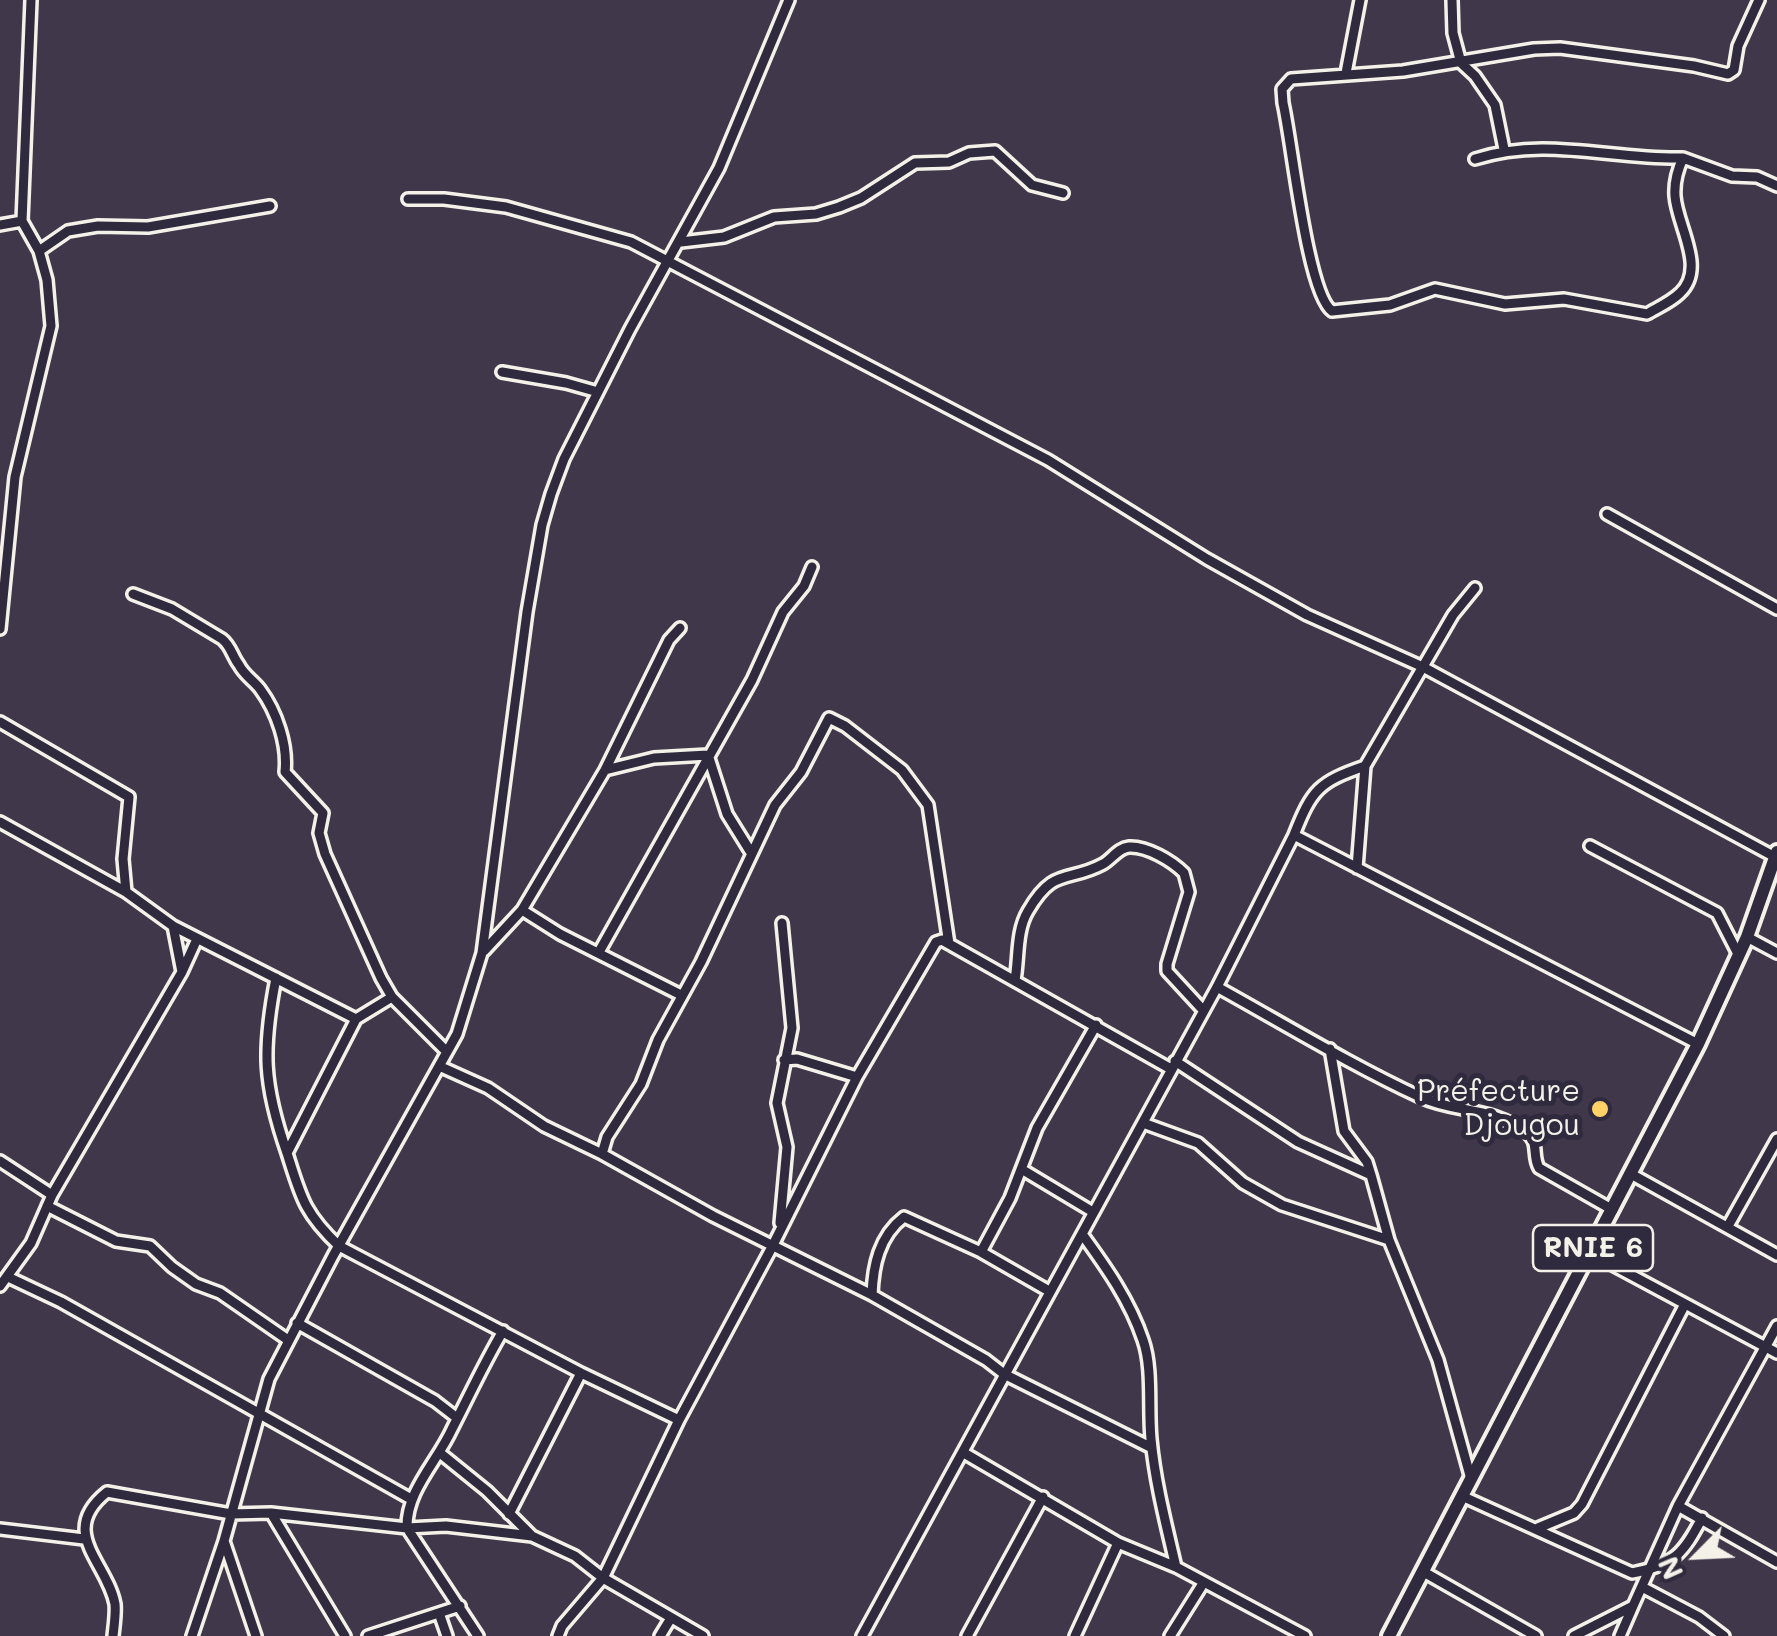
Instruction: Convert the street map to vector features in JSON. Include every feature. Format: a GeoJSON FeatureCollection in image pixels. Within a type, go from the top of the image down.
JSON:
{"type":"FeatureCollection","features":[{"type":"Feature","properties":{"kind":"main road","name":"RNIE 6"},"geometry":{"type":"LineString","coordinates":[[1389,1636],[1698,1044],[1739,956],[1776,856]]}},
{"type":"Feature","properties":{"kind":"street"},"geometry":{"type":"LineString","coordinates":[[0,629],[5,520],[51,326],[48,280],[39,251],[22,221],[30,0]]}},
{"type":"Feature","properties":{"kind":"street"},"geometry":{"type":"LineString","coordinates":[[192,1636],[224,1541],[270,1379],[467,1008],[482,953],[542,525],[564,459],[719,168],[789,0]]}},
{"type":"Feature","properties":{"kind":"street"},"geometry":{"type":"LineString","coordinates":[[1346,73],[1360,0]]}},
{"type":"Feature","properties":{"kind":"street"},"geometry":{"type":"LineString","coordinates":[[1452,0],[1460,63],[1495,104],[1504,150]]}},
{"type":"Feature","properties":{"kind":"street"},"geometry":{"type":"LineString","coordinates":[[1683,158],[1675,176],[1675,198],[1692,263],[1691,275],[1679,295],[1646,314],[1564,299],[1505,304],[1435,289],[1390,304],[1332,311],[1320,295],[1302,219],[1282,89],[1291,80],[1403,71],[1560,48],[1728,74],[1734,70],[1738,46],[1759,0]]}},
{"type":"Feature","properties":{"kind":"street"},"geometry":{"type":"LineString","coordinates":[[1475,158],[1504,150],[1576,148],[1658,159],[1683,158],[1732,176],[1757,178],[1777,186]]}},
{"type":"Feature","properties":{"kind":"street"},"geometry":{"type":"LineString","coordinates":[[681,242],[724,238],[774,217],[816,214],[839,207],[861,198],[915,163],[949,162],[976,152],[995,151],[1032,185],[1063,193]]}},
{"type":"Feature","properties":{"kind":"street"},"geometry":{"type":"LineString","coordinates":[[408,199],[506,207],[632,242],[1048,460],[1207,559],[1307,614],[1423,667],[1776,856]]}},
{"type":"Feature","properties":{"kind":"street"},"geometry":{"type":"LineString","coordinates":[[39,251],[68,231],[98,226],[148,227],[270,206]]}},
{"type":"Feature","properties":{"kind":"street"},"geometry":{"type":"LineString","coordinates":[[0,225],[22,221]]}},
{"type":"Feature","properties":{"kind":"street"},"geometry":{"type":"LineString","coordinates":[[502,372],[566,382],[598,392]]}},
{"type":"Feature","properties":{"kind":"street"},"geometry":{"type":"LineString","coordinates":[[1607,514],[1777,609]]}},
{"type":"Feature","properties":{"kind":"street"},"geometry":{"type":"LineString","coordinates":[[600,952],[752,680],[783,612],[804,586],[812,567]]}},
{"type":"Feature","properties":{"kind":"street"},"geometry":{"type":"LineString","coordinates":[[1357,868],[1365,766],[1453,615],[1475,588]]}},
{"type":"Feature","properties":{"kind":"street"},"geometry":{"type":"LineString","coordinates":[[134,594],[172,609],[222,638],[240,668],[260,689],[284,740],[288,758],[285,772],[324,812],[319,833],[325,854],[392,998],[447,1052]]}},
{"type":"Feature","properties":{"kind":"street"},"geometry":{"type":"LineString","coordinates":[[482,953],[522,910],[604,770],[669,640],[680,628]]}},
{"type":"Feature","properties":{"kind":"street"},"geometry":{"type":"LineString","coordinates":[[602,1154],[607,1137],[633,1100],[681,995],[706,951],[750,851],[774,805],[802,772],[829,718],[902,770],[928,805],[949,944]]}},
{"type":"Feature","properties":{"kind":"street"},"geometry":{"type":"LineString","coordinates":[[0,722],[129,797],[123,859],[126,892]]}},
{"type":"Feature","properties":{"kind":"street"},"geometry":{"type":"LineString","coordinates":[[604,770],[654,758],[708,755]]}},
{"type":"Feature","properties":{"kind":"street"},"geometry":{"type":"LineString","coordinates":[[708,755],[727,814],[750,851]]}},
{"type":"Feature","properties":{"kind":"street"},"geometry":{"type":"LineString","coordinates":[[862,1636],[1217,988],[1306,804],[1328,779],[1365,766]]}},
{"type":"Feature","properties":{"kind":"street"},"geometry":{"type":"LineString","coordinates":[[0,822],[126,892],[196,939],[356,1019]]}},
{"type":"Feature","properties":{"kind":"street"},"geometry":{"type":"LineString","coordinates":[[1294,835],[1698,1044]]}},
{"type":"Feature","properties":{"kind":"street"},"geometry":{"type":"LineString","coordinates":[[1015,980],[1026,914],[1050,883],[1106,862],[1132,846],[1156,855],[1184,873],[1189,892],[1166,964],[1167,971],[1203,1010]]}},
{"type":"Feature","properties":{"kind":"street"},"geometry":{"type":"LineString","coordinates":[[1590,846],[1717,913],[1739,956]]}},
{"type":"Feature","properties":{"kind":"street"},"geometry":{"type":"LineString","coordinates":[[522,910],[560,934],[681,995]]}},
{"type":"Feature","properties":{"kind":"street"},"geometry":{"type":"LineString","coordinates":[[780,1230],[786,1147],[777,1103],[792,1028],[782,923]]}},
{"type":"Feature","properties":{"kind":"street"},"geometry":{"type":"LineString","coordinates":[[173,926],[182,972]]}},
{"type":"Feature","properties":{"kind":"street"},"geometry":{"type":"LineString","coordinates":[[1747,936],[1777,953]]}},
{"type":"Feature","properties":{"kind":"street"},"geometry":{"type":"LineString","coordinates":[[0,1286],[31,1243],[49,1200],[182,972],[196,939]]}},
{"type":"Feature","properties":{"kind":"street"},"geometry":{"type":"LineString","coordinates":[[558,1636],[562,1626],[604,1578],[679,1420],[772,1248],[857,1077],[936,942],[942,940],[1173,1065],[1298,1142],[1371,1175]]}},
{"type":"Feature","properties":{"kind":"street"},"geometry":{"type":"LineString","coordinates":[[276,978],[267,1025],[271,1109],[302,1203],[339,1246],[581,1374],[679,1420]]}},
{"type":"Feature","properties":{"kind":"street"},"geometry":{"type":"LineString","coordinates":[[1217,988],[1429,1101],[1496,1115],[1531,1136],[1535,1142],[1534,1160],[1540,1168],[1612,1210]]}},
{"type":"Feature","properties":{"kind":"street"},"geometry":{"type":"LineString","coordinates":[[286,1153],[356,1019],[392,998]]}},
{"type":"Feature","properties":{"kind":"street"},"geometry":{"type":"LineString","coordinates":[[981,1252],[1023,1170],[1037,1128],[1096,1024]]}},
{"type":"Feature","properties":{"kind":"street"},"geometry":{"type":"LineString","coordinates":[[1330,1048],[1344,1130],[1371,1175],[1389,1240],[1438,1360],[1472,1482]]}},
{"type":"Feature","properties":{"kind":"street"},"geometry":{"type":"LineString","coordinates":[[784,1060],[797,1058],[857,1077]]}},
{"type":"Feature","properties":{"kind":"street"},"geometry":{"type":"LineString","coordinates":[[439,1066],[488,1088],[544,1126],[772,1248],[872,1295],[1004,1374],[1152,1448]]}},
{"type":"Feature","properties":{"kind":"street"},"geometry":{"type":"LineString","coordinates":[[1143,1122],[1198,1142],[1220,1166],[1282,1205],[1389,1240]]}},
{"type":"Feature","properties":{"kind":"street"},"geometry":{"type":"LineString","coordinates":[[1728,1226],[1777,1139]]}},
{"type":"Feature","properties":{"kind":"street"},"geometry":{"type":"LineString","coordinates":[[0,1161],[49,1200],[116,1241],[150,1246],[172,1268],[196,1284],[220,1293],[288,1340]]}},
{"type":"Feature","properties":{"kind":"street"},"geometry":{"type":"LineString","coordinates":[[1023,1170],[1092,1212]]}},
{"type":"Feature","properties":{"kind":"street"},"geometry":{"type":"LineString","coordinates":[[1631,1174],[1777,1255]]}},
{"type":"Feature","properties":{"kind":"street"},"geometry":{"type":"LineString","coordinates":[[872,1295],[872,1267],[896,1222],[904,1217],[981,1252],[1048,1291]]}},
{"type":"Feature","properties":{"kind":"street"},"geometry":{"type":"LineString","coordinates":[[1082,1234],[1107,1268],[1144,1342],[1152,1448],[1176,1566]]}},
{"type":"Feature","properties":{"kind":"street"},"geometry":{"type":"LineString","coordinates":[[1590,1253],[1777,1354]]}},
{"type":"Feature","properties":{"kind":"street"},"geometry":{"type":"LineString","coordinates":[[8,1277],[62,1302],[411,1499]]}},
{"type":"Feature","properties":{"kind":"street"},"geometry":{"type":"LineString","coordinates":[[1538,1528],[1574,1513],[1582,1504],[1685,1304]]}},
{"type":"Feature","properties":{"kind":"street"},"geometry":{"type":"LineString","coordinates":[[297,1322],[435,1401],[457,1418]]}},
{"type":"Feature","properties":{"kind":"street"},"geometry":{"type":"LineString","coordinates":[[1620,1636],[1678,1506],[1777,1326]]}},
{"type":"Feature","properties":{"kind":"street"},"geometry":{"type":"LineString","coordinates":[[478,1636],[408,1528],[411,1499],[440,1454],[502,1331]]}},
{"type":"Feature","properties":{"kind":"street"},"geometry":{"type":"LineString","coordinates":[[509,1514],[581,1374]]}},
{"type":"Feature","properties":{"kind":"street"},"geometry":{"type":"LineString","coordinates":[[964,1453],[1118,1543],[1176,1566],[1304,1636]]}},
{"type":"Feature","properties":{"kind":"street"},"geometry":{"type":"LineString","coordinates":[[440,1454],[487,1491],[532,1536]]}},
{"type":"Feature","properties":{"kind":"street"},"geometry":{"type":"LineString","coordinates":[[112,1636],[114,1604],[84,1539],[86,1523],[97,1500],[107,1492],[231,1514],[271,1514],[408,1528],[459,1527],[532,1536],[576,1556],[604,1578],[703,1636]]}},
{"type":"Feature","properties":{"kind":"street"},"geometry":{"type":"LineString","coordinates":[[1464,1497],[1632,1572],[1652,1568],[1682,1554],[1702,1518]]}},
{"type":"Feature","properties":{"kind":"street"},"geometry":{"type":"LineString","coordinates":[[967,1636],[1043,1498]]}},
{"type":"Feature","properties":{"kind":"street"},"geometry":{"type":"LineString","coordinates":[[1678,1506],[1777,1562]]}},
{"type":"Feature","properties":{"kind":"street"},"geometry":{"type":"LineString","coordinates":[[271,1514],[345,1636]]}},
{"type":"Feature","properties":{"kind":"street"},"geometry":{"type":"LineString","coordinates":[[0,1530],[84,1539]]}},
{"type":"Feature","properties":{"kind":"street"},"geometry":{"type":"LineString","coordinates":[[224,1541],[256,1636]]}},
{"type":"Feature","properties":{"kind":"street"},"geometry":{"type":"LineString","coordinates":[[1074,1636],[1118,1543]]}},
{"type":"Feature","properties":{"kind":"street"},"geometry":{"type":"LineString","coordinates":[[1422,1571],[1514,1631],[1536,1636]]}},
{"type":"Feature","properties":{"kind":"street"},"geometry":{"type":"LineString","coordinates":[[1170,1636],[1204,1582]]}},
{"type":"Feature","properties":{"kind":"street"},"geometry":{"type":"LineString","coordinates":[[1642,1587],[1700,1617],[1724,1636]]}},
{"type":"Feature","properties":{"kind":"street"},"geometry":{"type":"LineString","coordinates":[[368,1636],[460,1606]]}},
{"type":"Feature","properties":{"kind":"street"},"geometry":{"type":"LineString","coordinates":[[1574,1636],[1633,1606]]}},
{"type":"Feature","properties":{"kind":"street"},"geometry":{"type":"LineString","coordinates":[[439,1613],[447,1636]]}},
{"type":"Feature","properties":{"kind":"street"},"geometry":{"type":"LineString","coordinates":[[660,1636],[670,1618]]}},
{"type":"Feature","properties":{"kind":"street"},"geometry":{"type":"LineString","coordinates":[[1278,1636],[1283,1626]]}},
{"type":"Feature","properties":{"kind":"place","name":"Préfecture Djougou"},"geometry":{"type":"Point","coordinates":[1600,1109]}}]}
